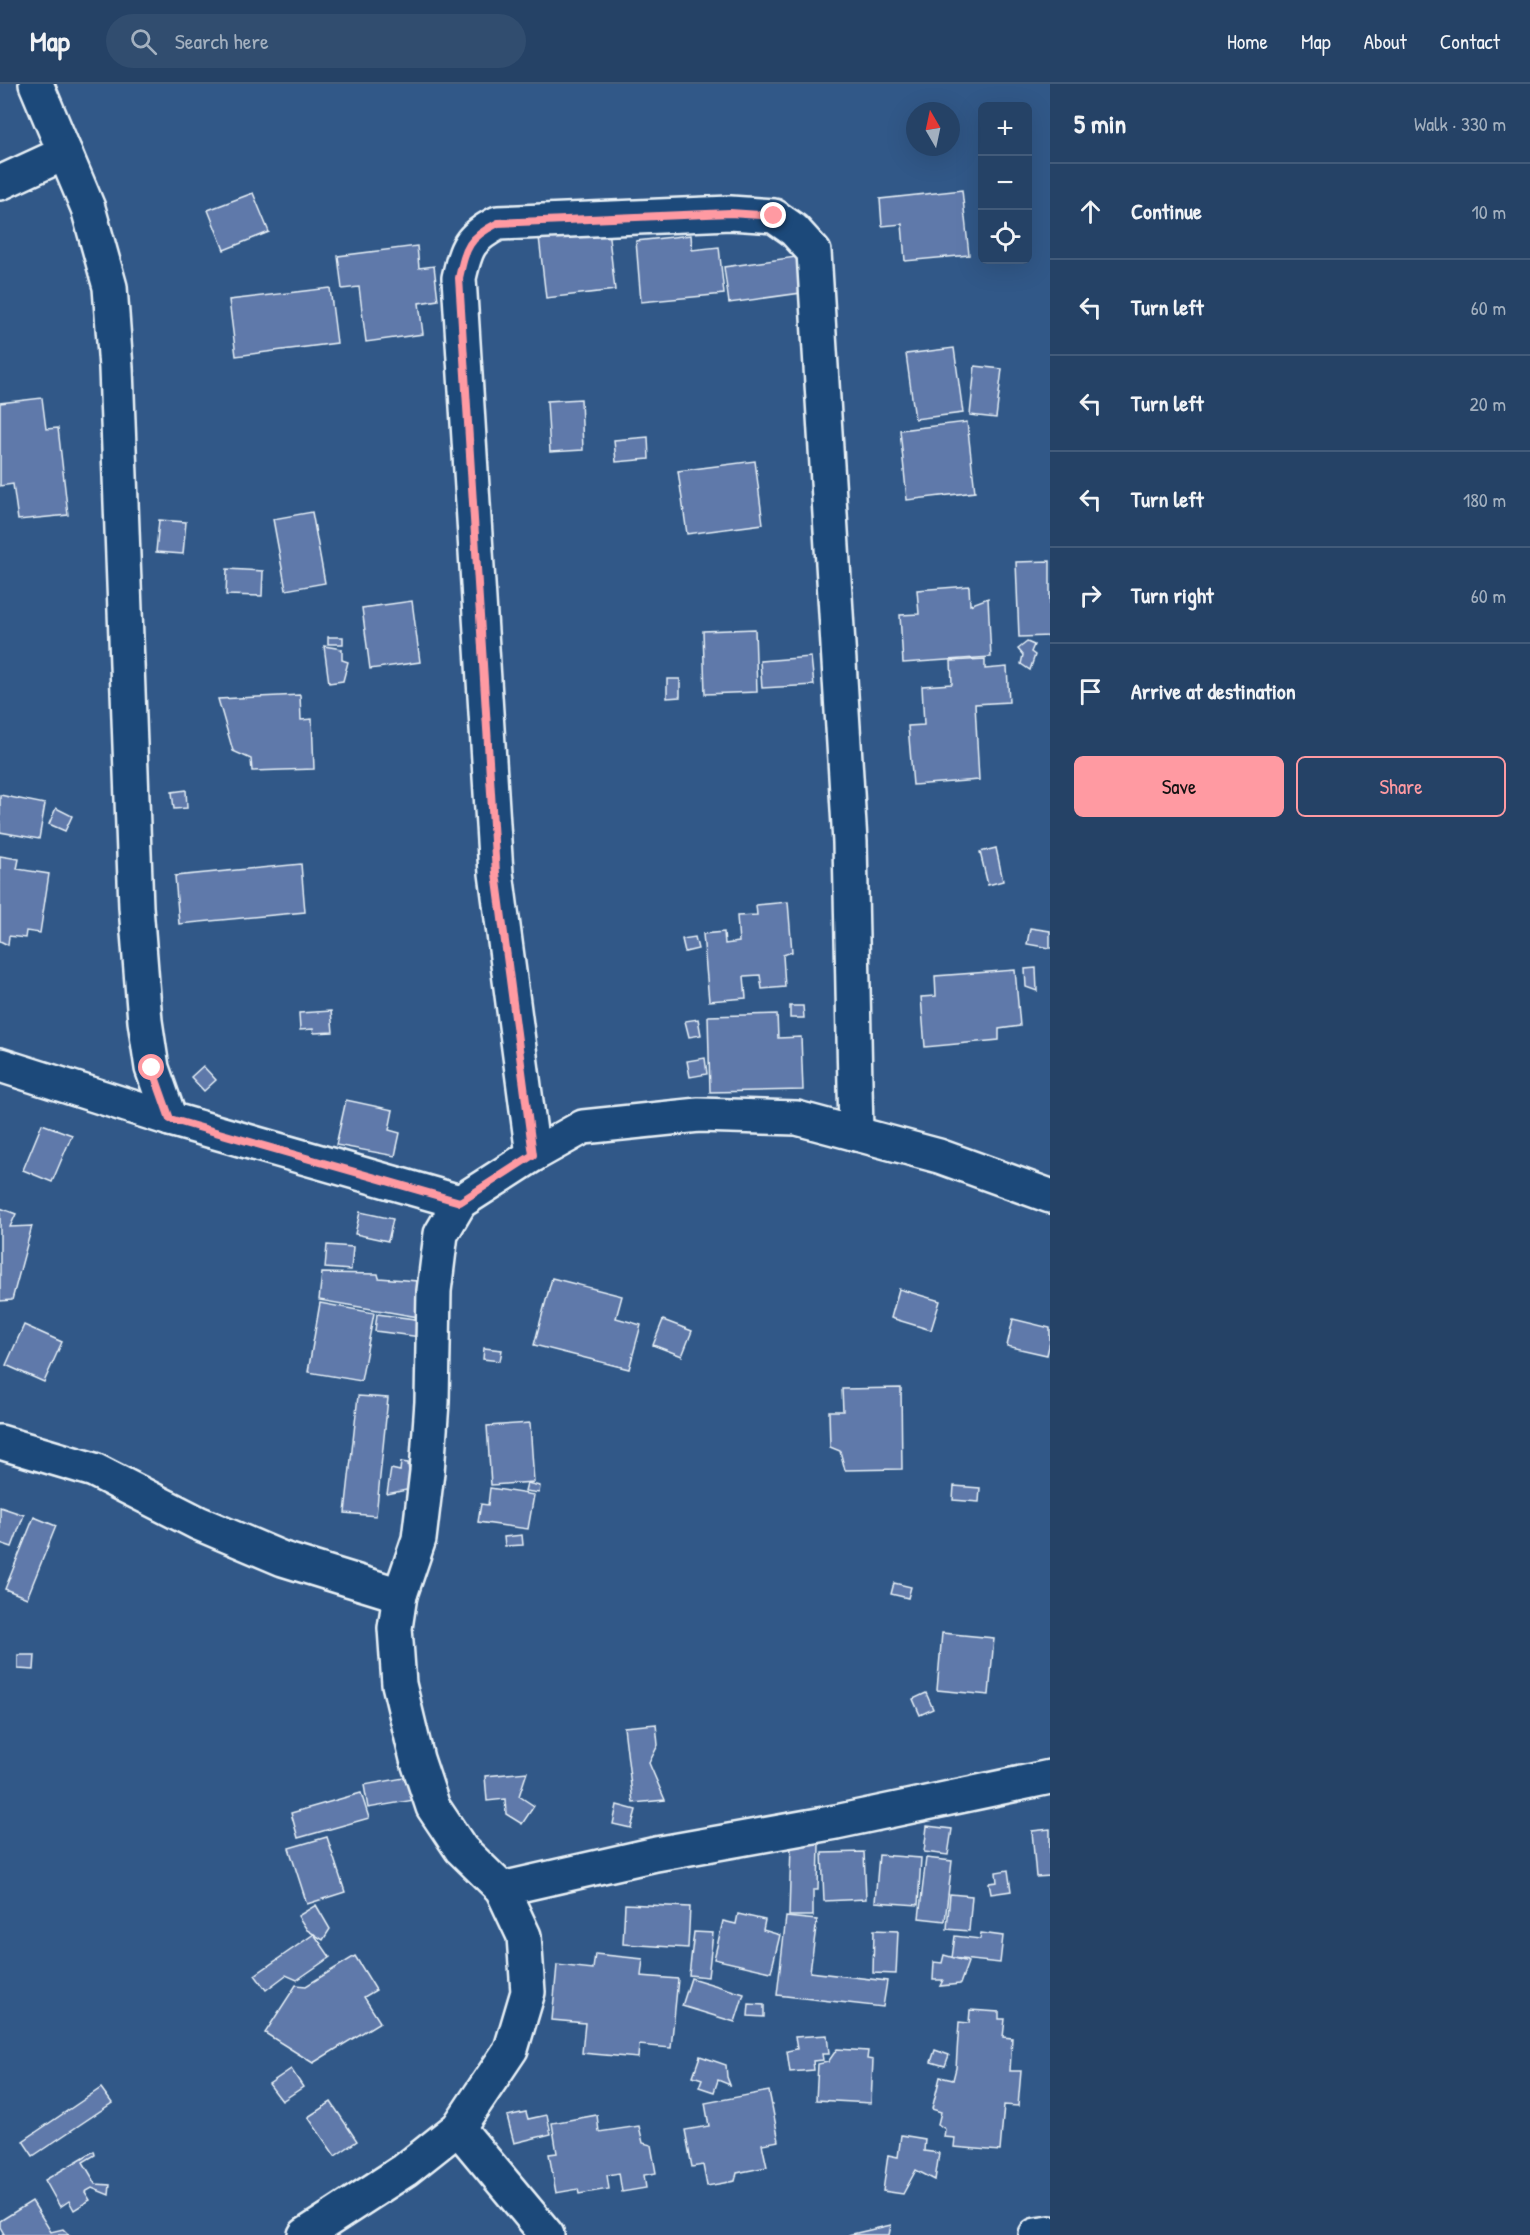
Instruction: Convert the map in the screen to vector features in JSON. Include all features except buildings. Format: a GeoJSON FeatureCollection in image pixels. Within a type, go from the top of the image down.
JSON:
{"type":"FeatureCollection","features":[{"type":"Feature","properties":{"kind":"street"},"geometry":{"type":"LineString","coordinates":[[36,84],[88,208],[110,287],[116,368],[136,907],[145,1021],[152,1068],[170,1119]]}},
{"type":"Feature","properties":{"kind":"street"},"geometry":{"type":"LineString","coordinates":[[0,183],[65,153]]}},
{"type":"Feature","properties":{"kind":"street"},"geometry":{"type":"LineString","coordinates":[[533,1155],[496,873],[459,278],[466,250],[480,232],[498,223],[730,213],[774,216],[794,230],[814,252],[849,842],[856,1134]]}},
{"type":"Feature","properties":{"kind":"street"},"geometry":{"type":"LineString","coordinates":[[0,1065],[170,1119],[460,1202]]}},
{"type":"Feature","properties":{"kind":"street"},"geometry":{"type":"LineString","coordinates":[[304,2235],[405,2170],[458,2128],[511,2049],[528,1992],[524,1936],[502,1889],[461,1849],[433,1807],[417,1759],[399,1684],[395,1628],[400,1595],[419,1539],[427,1473],[432,1402],[434,1291],[441,1234],[460,1202],[533,1155],[583,1127],[699,1115],[797,1118],[939,1156],[1050,1196]]}},
{"type":"Feature","properties":{"kind":"street"},"geometry":{"type":"LineString","coordinates":[[0,1442],[94,1470],[198,1523],[283,1559],[400,1595]]}},
{"type":"Feature","properties":{"kind":"street"},"geometry":{"type":"LineString","coordinates":[[502,1889],[656,1854],[836,1822],[1050,1777]]}},
{"type":"Feature","properties":{"kind":"street"},"geometry":{"type":"LineString","coordinates":[[458,2128],[548,2235]]}},
{"type":"Feature","properties":{"kind":"street"},"geometry":{"type":"LineString","coordinates":[[1036,2235],[1050,2233]]}},
{"type":"Feature","properties":{"kind":"route"},"geometry":{"type":"LineString","coordinates":[[152,1068],[170,1119],[460,1202],[533,1155],[496,873],[459,278],[466,250],[480,232],[498,223],[730,213],[774,216]]}}]}
